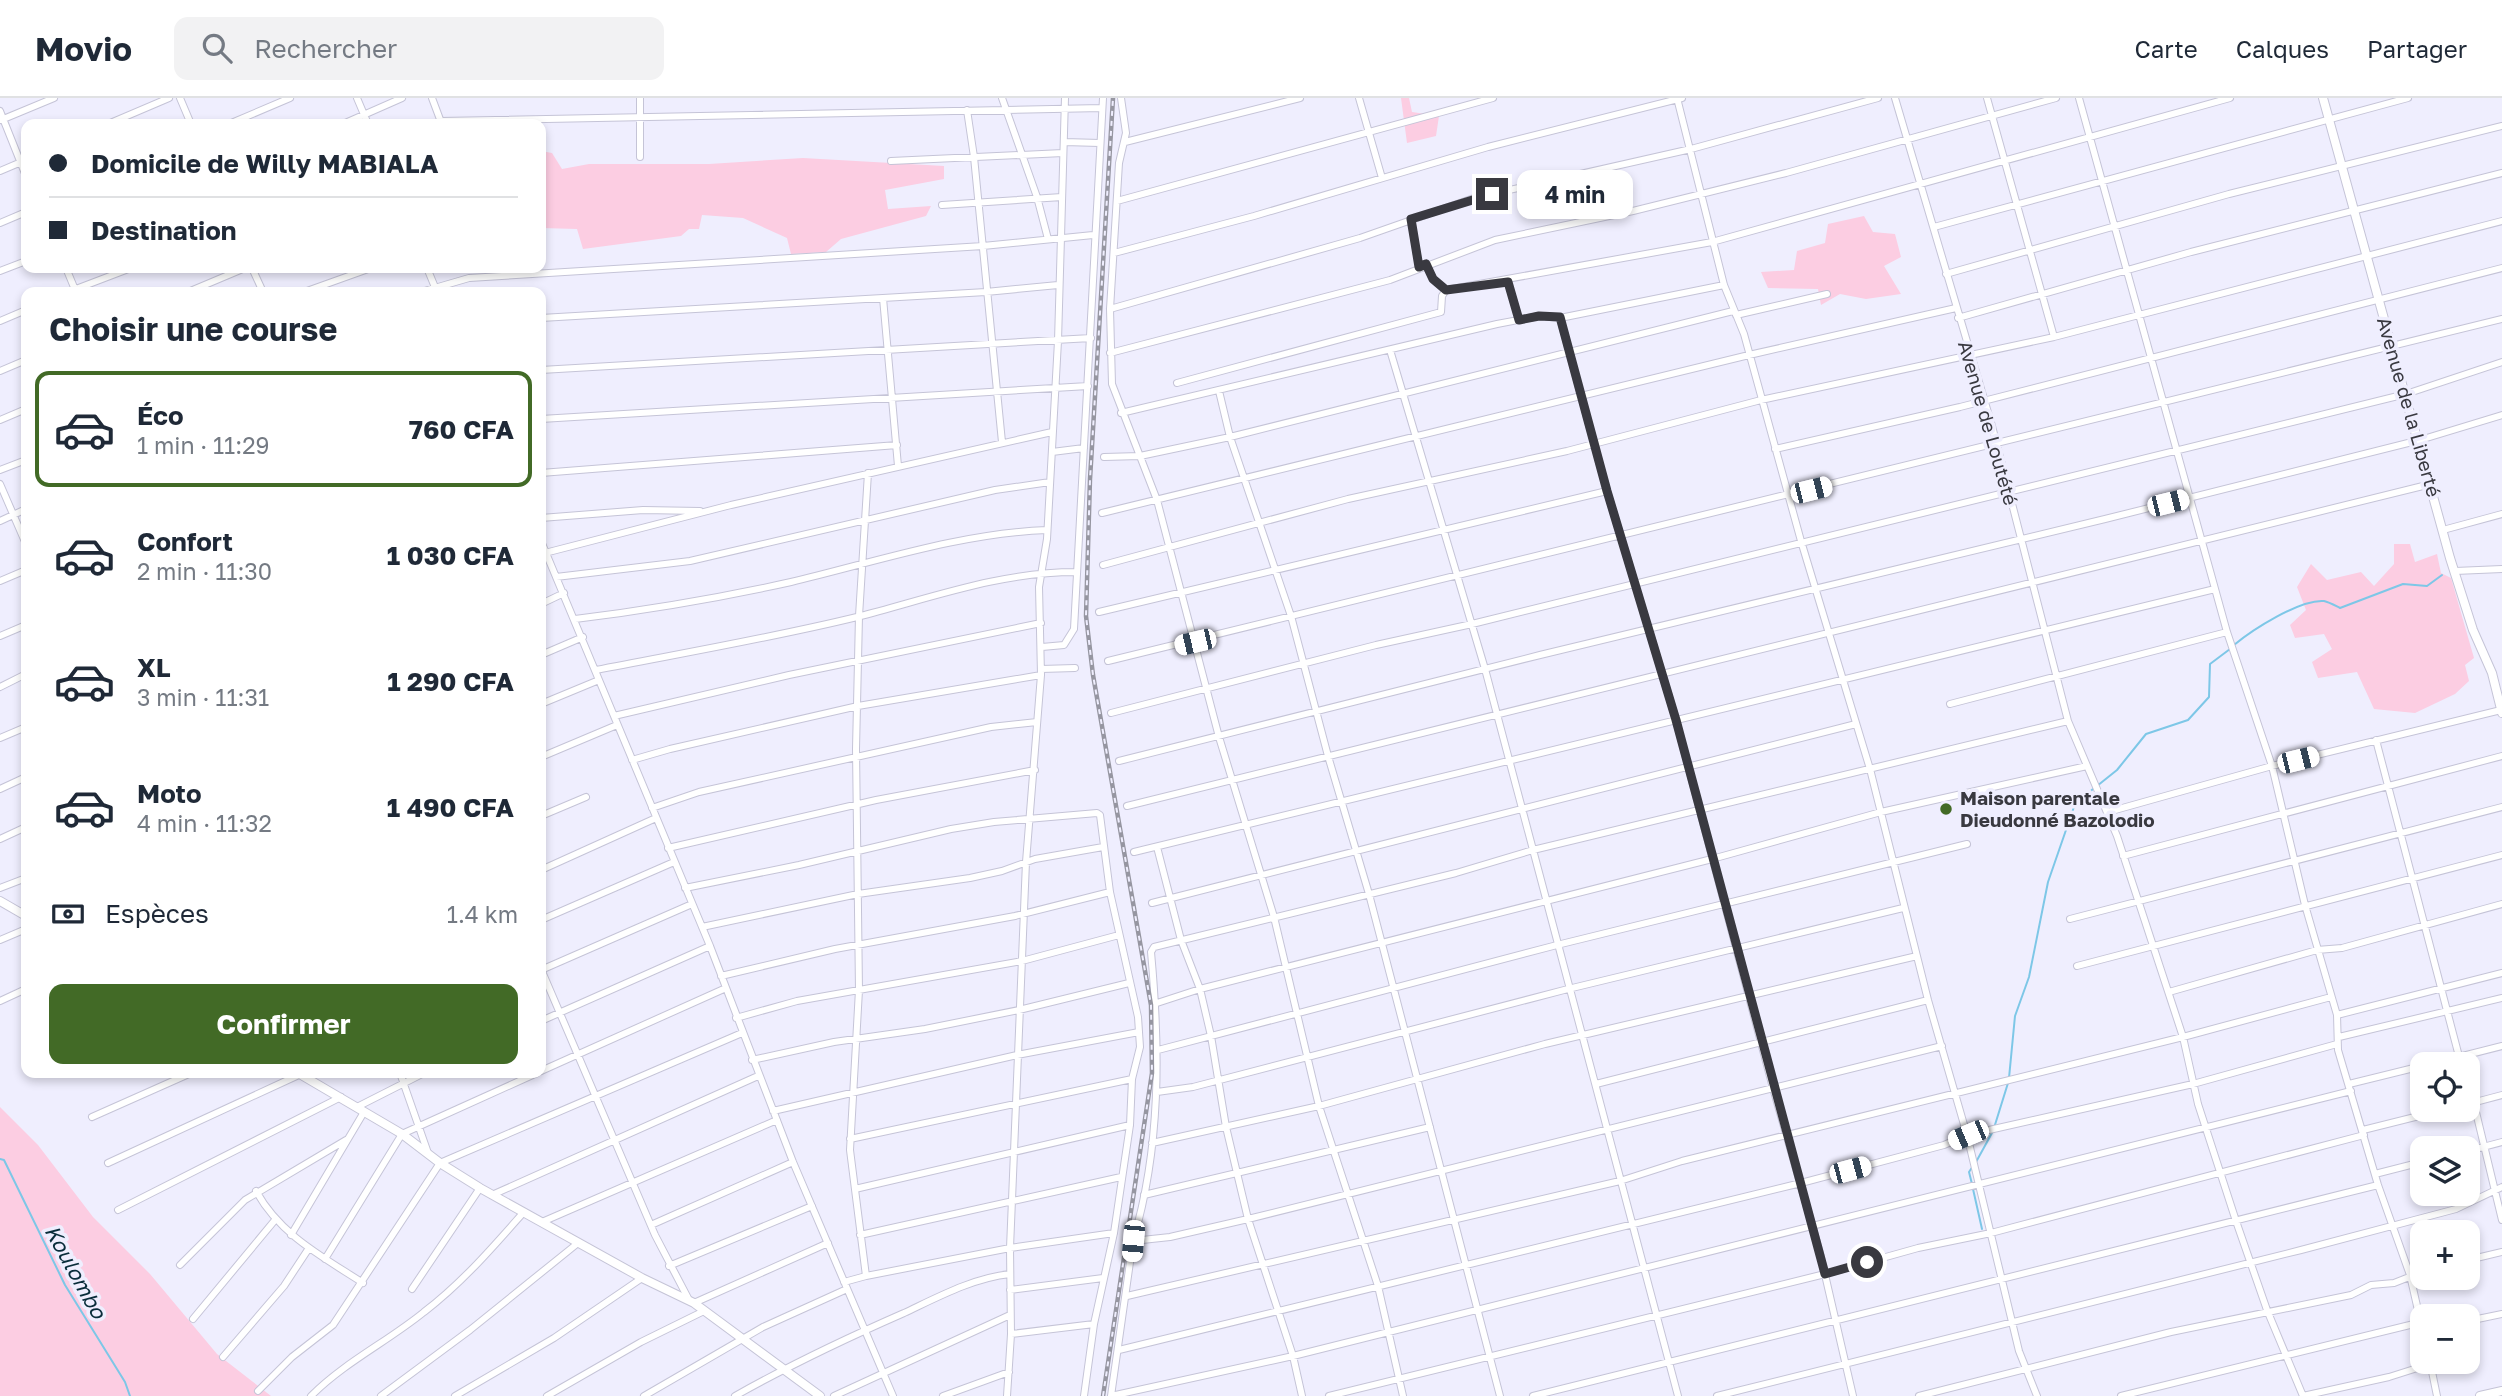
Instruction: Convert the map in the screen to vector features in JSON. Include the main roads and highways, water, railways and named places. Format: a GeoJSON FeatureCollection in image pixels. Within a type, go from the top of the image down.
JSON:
{"type":"FeatureCollection","features":[{"type":"Feature","properties":{"kind":"waterway"},"geometry":{"type":"LineString","coordinates":[[2234,645],[2264,624],[2302,605],[2324,601],[2340,608],[2403,584],[2427,586],[2442,575]]}},
{"type":"Feature","properties":{"kind":"waterway"},"geometry":{"type":"LineString","coordinates":[[2097,786],[2117,770],[2146,734],[2188,720],[2209,697],[2210,664],[2230,649]]}},
{"type":"Feature","properties":{"kind":"waterway"},"geometry":{"type":"LineString","coordinates":[[2009,1078],[2015,1016],[2029,977],[2048,882],[2075,804],[2093,789]]}},
{"type":"Feature","properties":{"kind":"waterway"},"geometry":{"type":"LineString","coordinates":[[1994,1128],[2008,1083]]}},
{"type":"Feature","properties":{"kind":"waterway"},"geometry":{"type":"LineString","coordinates":[[1976,1162],[1992,1133]]}},
{"type":"Feature","properties":{"kind":"waterway","name":"Koulombo"},"geometry":{"type":"LineString","coordinates":[[0,1159],[4,1160],[65,1285],[125,1382],[130,1396]]}},
{"type":"Feature","properties":{"kind":"waterway"},"geometry":{"type":"LineString","coordinates":[[1972,1184],[1969,1172],[1973,1166]]}},
{"type":"Feature","properties":{"kind":"waterway"},"geometry":{"type":"LineString","coordinates":[[1973,1189],[1982,1229]]}},
{"type":"Feature","properties":{"kind":"railway"},"geometry":{"type":"LineString","coordinates":[[1103,1396],[1152,1073],[1151,1005],[1093,675],[1086,616],[1090,479],[1113,98]]}},
{"type":"Feature","properties":{"kind":"place","name":"Maison parentale Dieudonné Bazolodio"},"geometry":{"type":"Point","coordinates":[1946,809]}}]}
